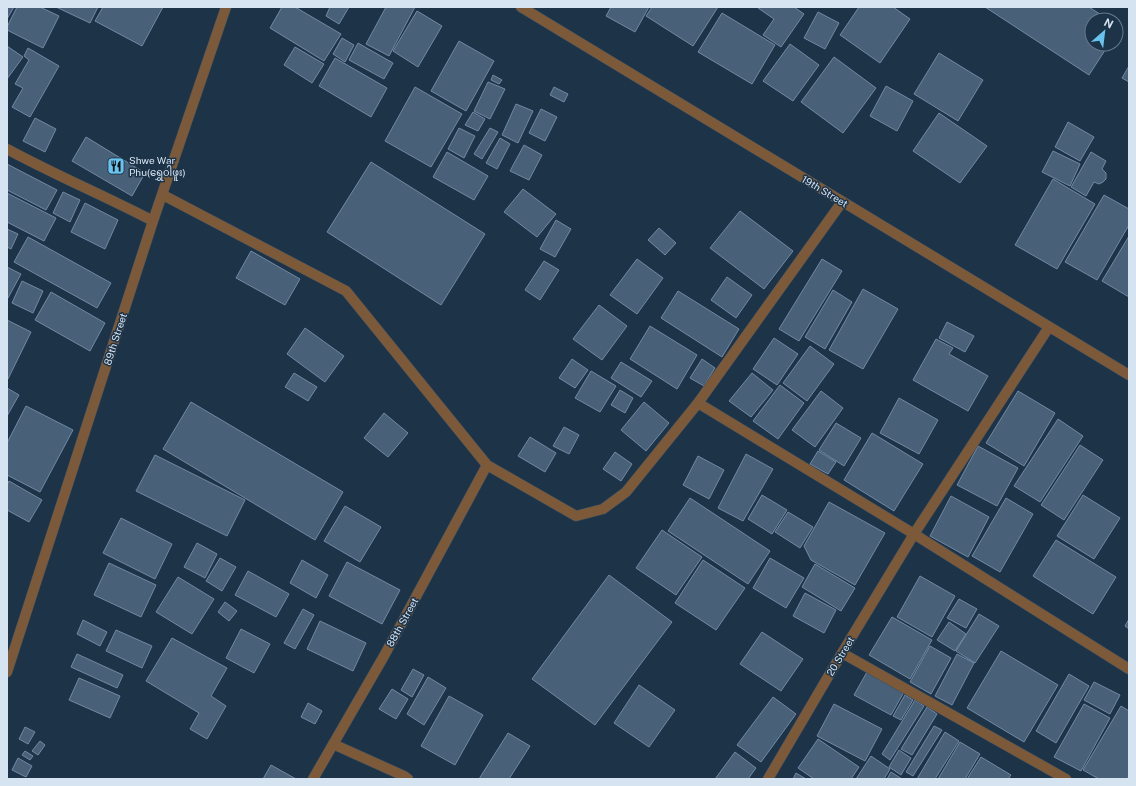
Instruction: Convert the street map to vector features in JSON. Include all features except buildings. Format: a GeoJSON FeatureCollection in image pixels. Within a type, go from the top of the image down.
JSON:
{"type":"FeatureCollection","features":[{"type":"Feature","properties":{"kind":"street","name":"89th Street"},"geometry":{"type":"LineString","coordinates":[[7,672],[153,221],[226,7]]}},
{"type":"Feature","properties":{"kind":"street","name":"19th Street"},"geometry":{"type":"LineString","coordinates":[[521,7],[1129,375]]}},
{"type":"Feature","properties":{"kind":"street"},"geometry":{"type":"LineString","coordinates":[[7,149],[46,170],[110,199],[153,221]]}},
{"type":"Feature","properties":{"kind":"street"},"geometry":{"type":"LineString","coordinates":[[163,195],[346,291],[487,465],[576,516],[603,509],[626,492],[698,403],[842,202]]}},
{"type":"Feature","properties":{"kind":"street","name":"20 Street"},"geometry":{"type":"LineString","coordinates":[[768,779],[842,652],[914,534],[1049,327]]}},
{"type":"Feature","properties":{"kind":"street"},"geometry":{"type":"LineString","coordinates":[[698,403],[914,534],[1129,669]]}},
{"type":"Feature","properties":{"kind":"street","name":"88th Street"},"geometry":{"type":"LineString","coordinates":[[313,779],[384,656],[487,465]]}},
{"type":"Feature","properties":{"kind":"street"},"geometry":{"type":"LineString","coordinates":[[842,652],[1066,779]]}},
{"type":"Feature","properties":{"kind":"street"},"geometry":{"type":"LineString","coordinates":[[333,744],[408,779]]}},
{"type":"Feature","properties":{"kind":"place","name":"Shwe War Phu(ရွှေ၀ါဖူး)"},"geometry":{"type":"Point","coordinates":[116,166]}}]}
